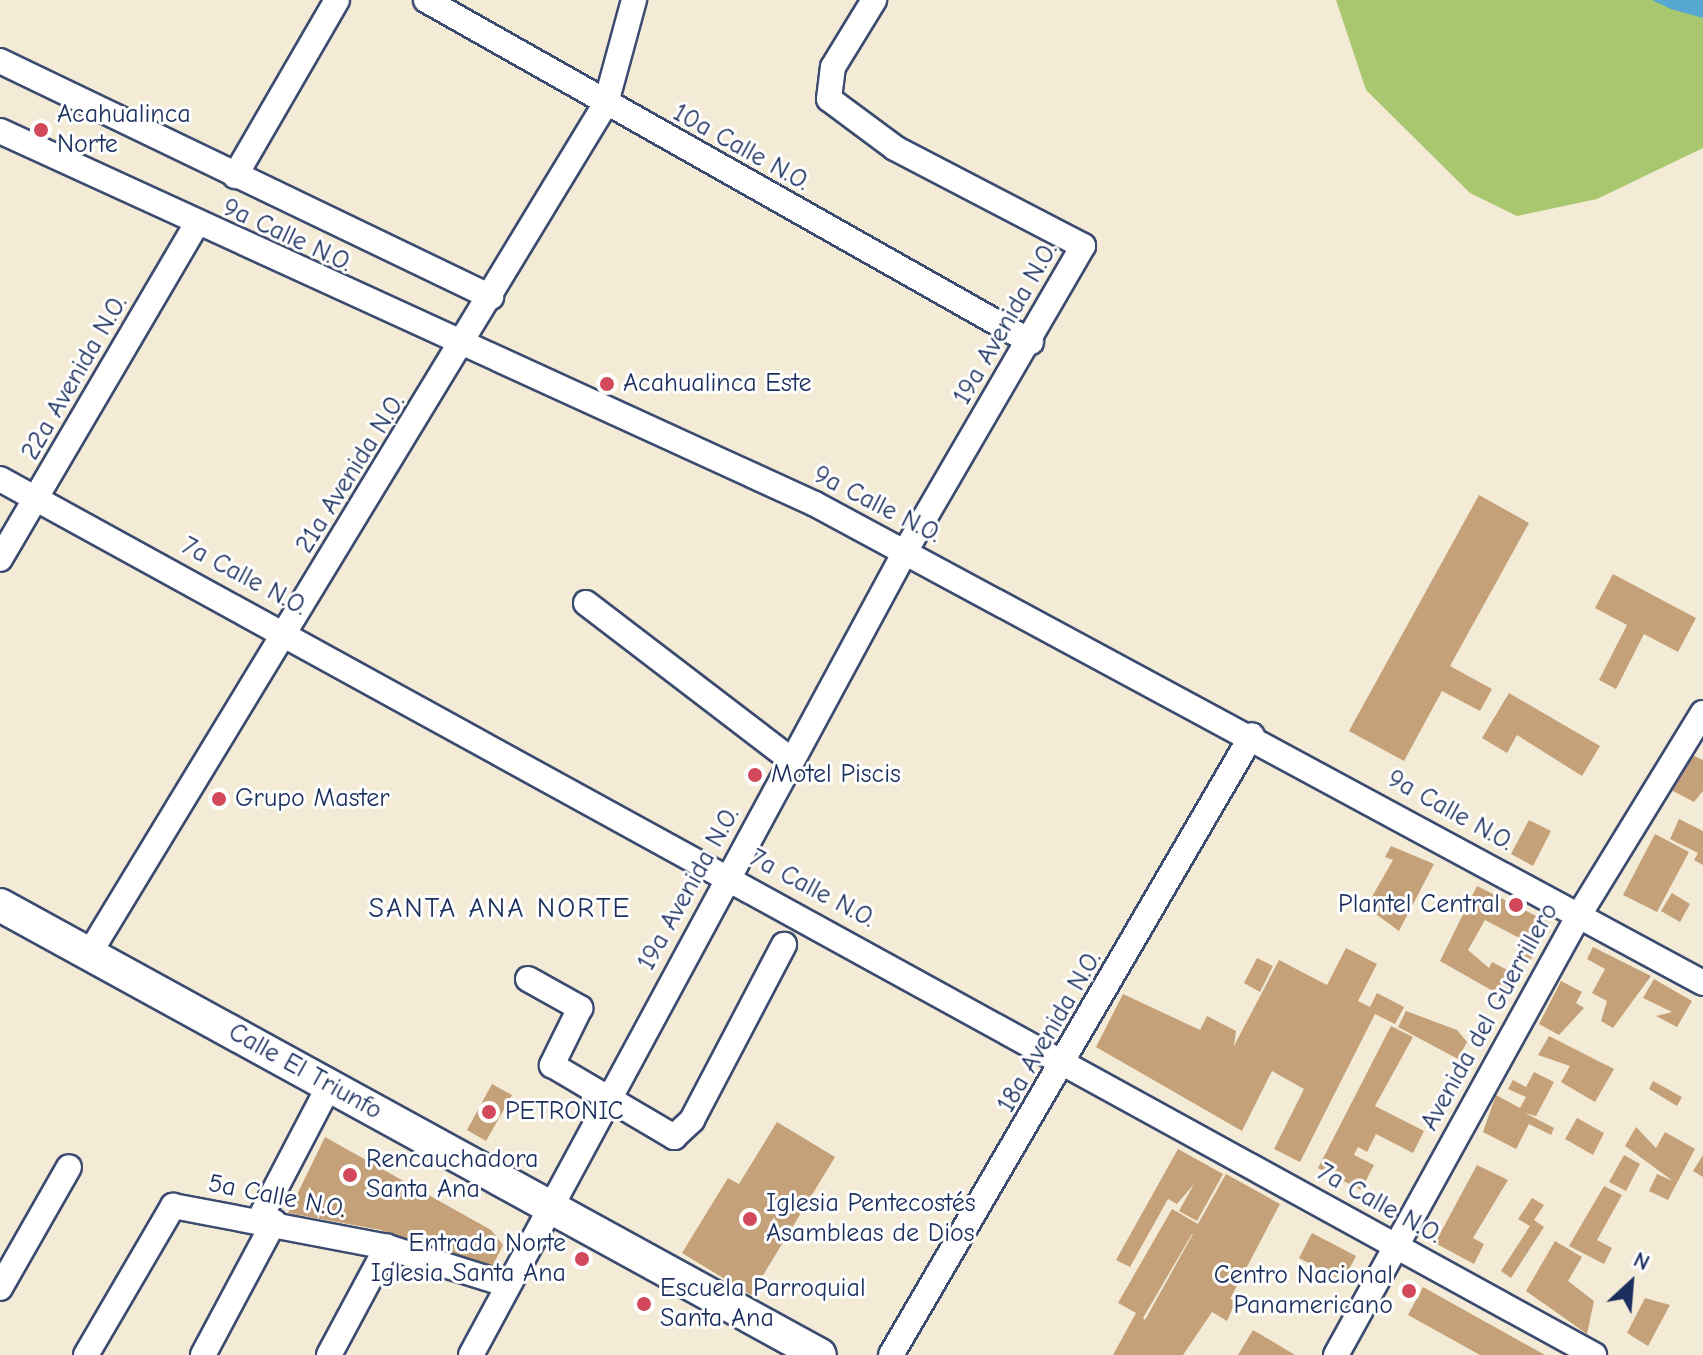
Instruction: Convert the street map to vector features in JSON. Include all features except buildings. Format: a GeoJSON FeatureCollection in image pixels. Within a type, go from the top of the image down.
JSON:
{"type":"FeatureCollection","features":[{"type":"Feature","properties":{"kind":"main road","name":"Calle El Triunfo"},"geometry":{"type":"LineString","coordinates":[[0,905],[820,1355]]}},
{"type":"Feature","properties":{"kind":"street"},"geometry":{"type":"LineString","coordinates":[[235,176],[337,0]]}},
{"type":"Feature","properties":{"kind":"street","name":"10a Calle N.O."},"geometry":{"type":"LineString","coordinates":[[426,0],[1031,342]]}},
{"type":"Feature","properties":{"kind":"street","name":"21a Avenida N.O."},"geometry":{"type":"LineString","coordinates":[[89,954],[462,347],[606,103],[634,0]]}},
{"type":"Feature","properties":{"kind":"street","name":"19a Avenida N.O."},"geometry":{"type":"LineString","coordinates":[[471,1355],[605,1101],[906,550],[1031,342],[1083,246],[895,148],[829,99],[833,67],[874,0]]}},
{"type":"Feature","properties":{"kind":"street"},"geometry":{"type":"LineString","coordinates":[[0,61],[491,297]]}},
{"type":"Feature","properties":{"kind":"street","name":"9a Calle N.O."},"geometry":{"type":"LineString","coordinates":[[0,131],[196,225],[906,550],[1252,735],[1703,983]]}},
{"type":"Feature","properties":{"kind":"street","name":"22a Avenida N.O."},"geometry":{"type":"LineString","coordinates":[[0,559],[196,225]]}},
{"type":"Feature","properties":{"kind":"street","name":"7a Calle N.O."},"geometry":{"type":"LineString","coordinates":[[0,479],[1068,1059],[1594,1355]]}},
{"type":"Feature","properties":{"kind":"street"},"geometry":{"type":"LineString","coordinates":[[586,603],[791,760]]}},
{"type":"Feature","properties":{"kind":"street","name":"Avenida del Guerrillero"},"geometry":{"type":"LineString","coordinates":[[1336,1355],[1394,1245],[1579,915],[1703,713]]}},
{"type":"Feature","properties":{"kind":"street","name":"18a Avenida N.O."},"geometry":{"type":"LineString","coordinates":[[891,1355],[1068,1059],[1252,735]]}},
{"type":"Feature","properties":{"kind":"street"},"geometry":{"type":"LineString","coordinates":[[528,979],[580,1008],[552,1065],[605,1101],[674,1137],[683,1133],[784,945]]}},
{"type":"Feature","properties":{"kind":"street"},"geometry":{"type":"LineString","coordinates":[[203,1355],[329,1086]]}},
{"type":"Feature","properties":{"kind":"street"},"geometry":{"type":"LineString","coordinates":[[0,1288],[69,1167]]}},
{"type":"Feature","properties":{"kind":"street","name":"5a Calle N.O."},"geometry":{"type":"LineString","coordinates":[[86,1355],[173,1206],[266,1221],[387,1247],[508,1285]]}},
{"type":"Feature","properties":{"kind":"street"},"geometry":{"type":"LineString","coordinates":[[329,1355],[387,1247]]}},
{"type":"Feature","properties":{"kind":"green space"},"geometry":{"type":"Polygon","coordinates":[[[1336,0],[1656,0],[1703,18],[1703,148],[1597,199],[1517,216],[1470,193],[1366,90],[1336,0]]]}},
{"type":"Feature","properties":{"kind":"water"},"geometry":{"type":"Polygon","coordinates":[[[1652,0],[1703,0],[1703,18],[1671,9],[1652,0]]]}},
{"type":"Feature","properties":{"kind":"place","name":"Acahualinca Norte"},"geometry":{"type":"Point","coordinates":[41,130]}},
{"type":"Feature","properties":{"kind":"place","name":"Acahualinca Este"},"geometry":{"type":"Point","coordinates":[607,384]}},
{"type":"Feature","properties":{"kind":"place","name":"Motel Piscis"},"geometry":{"type":"Point","coordinates":[755,775]}},
{"type":"Feature","properties":{"kind":"place","name":"Grupo Master"},"geometry":{"type":"Point","coordinates":[219,799]}},
{"type":"Feature","properties":{"kind":"place","name":"Plantel Central"},"geometry":{"type":"Point","coordinates":[1516,905]}},
{"type":"Feature","properties":{"kind":"place","name":"PETRONIC"},"geometry":{"type":"Point","coordinates":[489,1112]}},
{"type":"Feature","properties":{"kind":"place","name":"Rencauchadora Santa Ana"},"geometry":{"type":"Point","coordinates":[350,1175]}},
{"type":"Feature","properties":{"kind":"place","name":"Iglesia Pentecostés Asambleas de Dios"},"geometry":{"type":"Point","coordinates":[750,1219]}},
{"type":"Feature","properties":{"kind":"place","name":"Entrada Norte Iglesia Santa Ana"},"geometry":{"type":"Point","coordinates":[582,1259]}},
{"type":"Feature","properties":{"kind":"place","name":"Centro Nacional Panamericano"},"geometry":{"type":"Point","coordinates":[1409,1291]}},
{"type":"Feature","properties":{"kind":"place","name":"Escuela Parroquial Santa Ana"},"geometry":{"type":"Point","coordinates":[644,1304]}},
{"type":"Feature","properties":{"kind":"district","name":"SANTA ANA NORTE"},"geometry":{"type":"Point","coordinates":[500,908]}}]}
